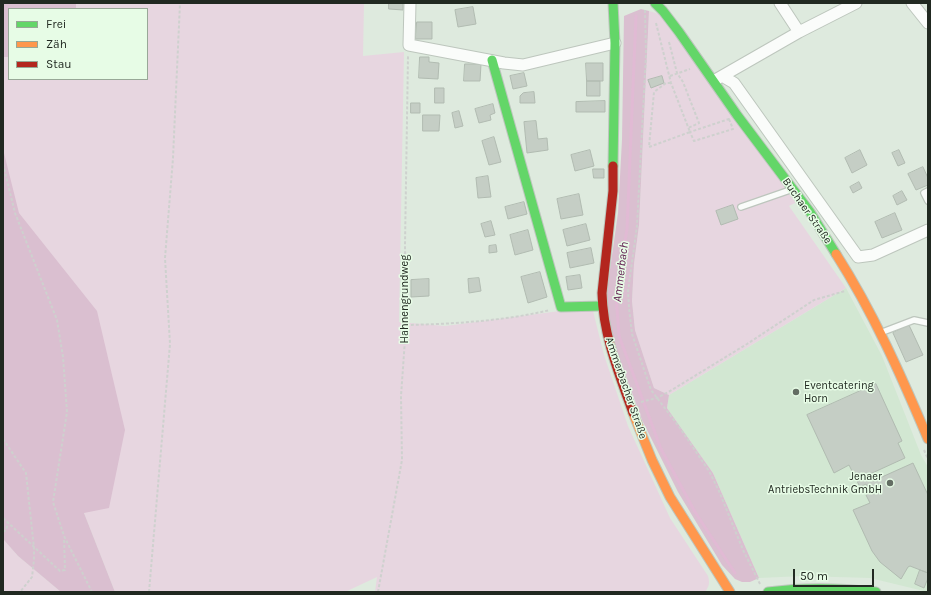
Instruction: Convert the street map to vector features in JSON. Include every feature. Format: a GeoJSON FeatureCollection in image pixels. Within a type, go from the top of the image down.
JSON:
{"type":"FeatureCollection","features":[{"type":"Feature","properties":{"kind":"street"},"geometry":{"type":"LineString","coordinates":[[410,3],[409,45],[504,63],[523,65],[615,43]]}},
{"type":"Feature","properties":{"kind":"street","name":"Buchaer Straße"},"geometry":{"type":"LineString","coordinates":[[655,3],[718,78],[736,115],[810,212],[857,287],[894,360],[928,439]]}},
{"type":"Feature","properties":{"kind":"street"},"geometry":{"type":"LineString","coordinates":[[780,3],[799,32]]}},
{"type":"Feature","properties":{"kind":"street"},"geometry":{"type":"LineString","coordinates":[[718,78],[799,32],[856,3]]}},
{"type":"Feature","properties":{"kind":"street"},"geometry":{"type":"LineString","coordinates":[[912,3],[928,23]]}},
{"type":"Feature","properties":{"kind":"street","name":"Ammerbacher Straße"},"geometry":{"type":"LineString","coordinates":[[615,4],[613,191],[602,306],[606,332],[614,361],[639,428],[663,484],[730,592]]}},
{"type":"Feature","properties":{"kind":"street"},"geometry":{"type":"LineString","coordinates":[[492,60],[561,307],[602,306]]}},
{"type":"Feature","properties":{"kind":"street","name":"Buchaer Straße"},"geometry":{"type":"LineString","coordinates":[[718,78],[734,83],[858,258],[873,256],[928,230]]}},
{"type":"Feature","properties":{"kind":"street"},"geometry":{"type":"LineString","coordinates":[[768,592],[828,587],[876,592]]}},
{"type":"Feature","properties":{"kind":"lane"},"geometry":{"type":"LineString","coordinates":[[741,207],[793,189]]}},
{"type":"Feature","properties":{"kind":"lane"},"geometry":{"type":"LineString","coordinates":[[928,191],[924,193],[928,201]]}},
{"type":"Feature","properties":{"kind":"lane"},"geometry":{"type":"LineString","coordinates":[[880,333],[914,320],[928,324]]}},
{"type":"Feature","properties":{"kind":"path"},"geometry":{"type":"LineString","coordinates":[[149,592],[170,344],[165,258],[173,158],[180,3]]}},
{"type":"Feature","properties":{"kind":"path"},"geometry":{"type":"LineString","coordinates":[[645,8],[646,54],[637,226],[628,299],[632,334],[651,390],[709,471],[760,585]]}},
{"type":"Feature","properties":{"kind":"path"},"geometry":{"type":"LineString","coordinates":[[654,18],[671,83],[688,128],[690,132],[694,141],[733,129],[729,119],[690,132],[649,147],[654,92],[666,83],[671,83]]}},
{"type":"Feature","properties":{"kind":"path"},"geometry":{"type":"LineString","coordinates":[[657,30],[665,32]]}},
{"type":"Feature","properties":{"kind":"path"},"geometry":{"type":"LineString","coordinates":[[668,38],[677,74],[683,82],[699,123],[688,128]]}},
{"type":"Feature","properties":{"kind":"path","name":"Hahnengrundweg"},"geometry":{"type":"LineString","coordinates":[[378,592],[402,460],[401,396],[406,325],[405,230],[409,45]]}},
{"type":"Feature","properties":{"kind":"path"},"geometry":{"type":"LineString","coordinates":[[670,76],[696,68]]}},
{"type":"Feature","properties":{"kind":"path"},"geometry":{"type":"LineString","coordinates":[[3,164],[15,214],[57,320],[63,357],[67,412],[53,502],[64,536],[92,592]]}},
{"type":"Feature","properties":{"kind":"path"},"geometry":{"type":"LineString","coordinates":[[648,400],[657,398],[747,344],[814,300],[851,290]]}},
{"type":"Feature","properties":{"kind":"path"},"geometry":{"type":"LineString","coordinates":[[406,325],[445,324],[492,319],[535,314],[561,307]]}},
{"type":"Feature","properties":{"kind":"path"},"geometry":{"type":"LineString","coordinates":[[3,439],[26,473],[34,560],[32,577],[20,592]]}},
{"type":"Feature","properties":{"kind":"path"},"geometry":{"type":"LineString","coordinates":[[3,518],[60,571],[65,570],[64,536]]}},
{"type":"Feature","properties":{"kind":"path"},"geometry":{"type":"LineString","coordinates":[[3,532],[6,530],[8,523]]}},
{"type":"Feature","properties":{"kind":"shaded area"},"geometry":{"type":"Polygon","coordinates":[[[3,3],[8,8],[8,80],[148,80],[148,8],[76,8],[76,3],[364,3],[363,56],[404,52],[399,322],[445,326],[560,311],[593,311],[604,355],[628,426],[670,518],[708,576],[709,584],[705,592],[375,592],[377,577],[345,592],[115,592],[84,513],[3,405],[3,3]]]}},
{"type":"Feature","properties":{"kind":"shaded area"},"geometry":{"type":"Polygon","coordinates":[[[3,3],[76,3],[76,8],[8,8],[8,57],[3,57],[3,3]]]}},
{"type":"Feature","properties":{"kind":"shaded area"},"geometry":{"type":"Polygon","coordinates":[[[641,9],[649,11],[639,225],[634,264],[632,301],[635,330],[654,388],[669,395],[667,408],[713,473],[759,578],[750,582],[742,582],[735,579],[722,565],[678,492],[642,420],[616,349],[605,305],[618,213],[622,140],[624,16],[641,9]]]}},
{"type":"Feature","properties":{"kind":"shaded area"},"geometry":{"type":"Polygon","coordinates":[[[649,11],[659,14],[797,202],[789,206],[846,288],[669,395],[654,388],[635,330],[632,301],[634,264],[639,225],[649,11]]]}},
{"type":"Feature","properties":{"kind":"shaded area"},"geometry":{"type":"Polygon","coordinates":[[[3,149],[19,213],[97,311],[125,430],[109,508],[84,513],[115,592],[61,592],[18,556],[3,539],[3,149]]]}},
{"type":"Feature","properties":{"kind":"shaded area","name":"Jenaer AntriebsTechnik GmbH"},"geometry":{"type":"Polygon","coordinates":[[[846,288],[882,356],[921,455],[928,467],[928,592],[870,578],[803,576],[759,578],[713,473],[667,408],[669,395],[846,288]]]}},
{"type":"Feature","properties":{"kind":"shaded area"},"geometry":{"type":"Polygon","coordinates":[[[3,539],[18,556],[61,592],[3,592],[3,539]]]}},
{"type":"Feature","properties":{"kind":"building"},"geometry":{"type":"Polygon","coordinates":[[[389,3],[403,3],[403,10],[389,9],[389,3]]]}},
{"type":"Feature","properties":{"kind":"building"},"geometry":{"type":"Polygon","coordinates":[[[473,7],[476,24],[458,27],[455,10],[473,7]]]}},
{"type":"Feature","properties":{"kind":"building"},"geometry":{"type":"Polygon","coordinates":[[[417,22],[432,22],[432,39],[416,39],[417,22]]]}},
{"type":"Feature","properties":{"kind":"building"},"geometry":{"type":"Polygon","coordinates":[[[420,57],[429,57],[429,62],[439,63],[438,79],[419,78],[420,57]]]}},
{"type":"Feature","properties":{"kind":"building"},"geometry":{"type":"Polygon","coordinates":[[[586,63],[603,63],[603,81],[587,81],[586,63]]]}},
{"type":"Feature","properties":{"kind":"building"},"geometry":{"type":"Polygon","coordinates":[[[465,64],[481,64],[480,81],[464,81],[465,64]]]}},
{"type":"Feature","properties":{"kind":"building"},"geometry":{"type":"Polygon","coordinates":[[[524,73],[527,86],[513,89],[510,76],[524,73]]]}},
{"type":"Feature","properties":{"kind":"building"},"geometry":{"type":"Polygon","coordinates":[[[662,76],[664,83],[651,88],[648,80],[662,76]]]}},
{"type":"Feature","properties":{"kind":"building"},"geometry":{"type":"Polygon","coordinates":[[[587,81],[600,81],[600,96],[587,96],[587,81]]]}},
{"type":"Feature","properties":{"kind":"building"},"geometry":{"type":"Polygon","coordinates":[[[435,88],[444,88],[444,103],[435,103],[435,88]]]}},
{"type":"Feature","properties":{"kind":"building"},"geometry":{"type":"Polygon","coordinates":[[[534,92],[535,103],[520,103],[520,96],[523,93],[534,92]]]}},
{"type":"Feature","properties":{"kind":"building"},"geometry":{"type":"Polygon","coordinates":[[[605,101],[605,112],[576,112],[576,102],[605,101]]]}},
{"type":"Feature","properties":{"kind":"building"},"geometry":{"type":"Polygon","coordinates":[[[411,103],[420,103],[420,113],[411,113],[411,103]]]}},
{"type":"Feature","properties":{"kind":"building"},"geometry":{"type":"Polygon","coordinates":[[[493,104],[495,113],[490,115],[491,120],[479,123],[475,109],[493,104]]]}},
{"type":"Feature","properties":{"kind":"building"},"geometry":{"type":"Polygon","coordinates":[[[459,111],[463,126],[455,128],[452,113],[459,111]]]}},
{"type":"Feature","properties":{"kind":"building"},"geometry":{"type":"Polygon","coordinates":[[[423,115],[440,115],[439,131],[423,131],[423,115]]]}},
{"type":"Feature","properties":{"kind":"building"},"geometry":{"type":"Polygon","coordinates":[[[536,121],[538,139],[547,138],[548,150],[527,153],[524,122],[536,121]]]}},
{"type":"Feature","properties":{"kind":"building"},"geometry":{"type":"Polygon","coordinates":[[[494,137],[501,162],[489,165],[482,141],[494,137]]]}},
{"type":"Feature","properties":{"kind":"building"},"geometry":{"type":"Polygon","coordinates":[[[590,150],[594,166],[575,171],[571,155],[590,150]]]}},
{"type":"Feature","properties":{"kind":"building"},"geometry":{"type":"Polygon","coordinates":[[[860,150],[867,165],[852,173],[845,158],[860,150]]]}},
{"type":"Feature","properties":{"kind":"building"},"geometry":{"type":"Polygon","coordinates":[[[899,150],[905,163],[898,166],[892,153],[899,150]]]}},
{"type":"Feature","properties":{"kind":"building"},"geometry":{"type":"Polygon","coordinates":[[[923,167],[928,178],[928,185],[916,190],[908,174],[923,167]]]}},
{"type":"Feature","properties":{"kind":"building"},"geometry":{"type":"Polygon","coordinates":[[[593,169],[604,169],[604,178],[594,178],[593,169]]]}},
{"type":"Feature","properties":{"kind":"building"},"geometry":{"type":"Polygon","coordinates":[[[488,176],[491,197],[478,198],[476,178],[488,176]]]}},
{"type":"Feature","properties":{"kind":"building"},"geometry":{"type":"Polygon","coordinates":[[[859,182],[862,188],[853,193],[850,187],[859,182]]]}},
{"type":"Feature","properties":{"kind":"building"},"geometry":{"type":"Polygon","coordinates":[[[902,191],[907,200],[897,205],[893,196],[902,191]]]}},
{"type":"Feature","properties":{"kind":"building"},"geometry":{"type":"Polygon","coordinates":[[[579,194],[583,215],[561,219],[557,199],[579,194]]]}},
{"type":"Feature","properties":{"kind":"building"},"geometry":{"type":"Polygon","coordinates":[[[524,202],[527,214],[508,219],[505,207],[524,202]]]}},
{"type":"Feature","properties":{"kind":"building"},"geometry":{"type":"Polygon","coordinates":[[[733,205],[738,219],[721,225],[716,211],[733,205]]]}},
{"type":"Feature","properties":{"kind":"building"},"geometry":{"type":"Polygon","coordinates":[[[895,213],[902,230],[882,238],[875,222],[895,213]]]}},
{"type":"Feature","properties":{"kind":"building"},"geometry":{"type":"Polygon","coordinates":[[[491,221],[495,235],[485,237],[481,224],[491,221]]]}},
{"type":"Feature","properties":{"kind":"building"},"geometry":{"type":"Polygon","coordinates":[[[586,224],[590,240],[567,246],[563,230],[586,224]]]}},
{"type":"Feature","properties":{"kind":"building"},"geometry":{"type":"Polygon","coordinates":[[[528,230],[533,250],[515,255],[510,235],[528,230]]]}},
{"type":"Feature","properties":{"kind":"building"},"geometry":{"type":"Polygon","coordinates":[[[496,245],[497,252],[489,253],[489,246],[496,245]]]}},
{"type":"Feature","properties":{"kind":"building"},"geometry":{"type":"Polygon","coordinates":[[[591,248],[594,263],[570,268],[567,253],[591,248]]]}},
{"type":"Feature","properties":{"kind":"building"},"geometry":{"type":"Polygon","coordinates":[[[540,272],[547,297],[528,303],[521,277],[540,272]]]}},
{"type":"Feature","properties":{"kind":"building"},"geometry":{"type":"Polygon","coordinates":[[[580,275],[582,288],[568,290],[566,277],[580,275]]]}},
{"type":"Feature","properties":{"kind":"building"},"geometry":{"type":"Polygon","coordinates":[[[479,278],[481,291],[469,293],[468,279],[479,278]]]}},
{"type":"Feature","properties":{"kind":"building"},"geometry":{"type":"Polygon","coordinates":[[[429,279],[429,296],[411,297],[411,280],[429,279]]]}},
{"type":"Feature","properties":{"kind":"building"},"geometry":{"type":"Polygon","coordinates":[[[909,325],[923,355],[906,362],[893,333],[909,325]]]}},
{"type":"Feature","properties":{"kind":"building","name":"Jenaer AntriebsTechnik GmbH"},"geometry":{"type":"Polygon","coordinates":[[[876,384],[902,441],[898,443],[905,458],[870,474],[873,481],[913,463],[928,495],[928,573],[910,566],[901,579],[880,562],[872,551],[853,510],[870,503],[866,495],[870,493],[866,484],[860,487],[849,465],[834,473],[807,415],[876,384]]]}},
{"type":"Feature","properties":{"kind":"building"},"geometry":{"type":"Polygon","coordinates":[[[920,570],[928,573],[928,578],[924,588],[915,584],[920,570]]]}},
{"type":"Feature","properties":{"kind":"waterway","name":"Ammerbach"},"geometry":{"type":"LineString","coordinates":[[636,16],[627,229],[616,295],[619,336],[661,449],[695,512],[735,573]]}},
{"type":"Feature","properties":{"kind":"traffic: fast"},"geometry":{"type":"LineString","coordinates":[[613,3],[615,43],[613,166]]}},
{"type":"Feature","properties":{"kind":"traffic: fast"},"geometry":{"type":"LineString","coordinates":[[655,3],[679,32],[737,115],[810,212],[836,254]]}},
{"type":"Feature","properties":{"kind":"traffic: fast"},"geometry":{"type":"LineString","coordinates":[[492,60],[561,307],[602,306]]}},
{"type":"Feature","properties":{"kind":"traffic: fast"},"geometry":{"type":"LineString","coordinates":[[768,592],[795,589],[876,592]]}},
{"type":"Feature","properties":{"kind":"traffic: slow"},"geometry":{"type":"LineString","coordinates":[[836,254],[862,298],[886,344],[928,439]]}},
{"type":"Feature","properties":{"kind":"traffic: slow"},"geometry":{"type":"LineString","coordinates":[[633,413],[652,460],[670,497],[730,592]]}},
{"type":"Feature","properties":{"kind":"traffic: jam"},"geometry":{"type":"LineString","coordinates":[[613,166],[613,191],[602,293],[603,309],[605,324],[613,354],[633,413]]}},
{"type":"Feature","properties":{"kind":"place","name":"Eventcatering Horn"},"geometry":{"type":"Point","coordinates":[796,392]}},
{"type":"Feature","properties":{"kind":"place","name":"Jenaer AntriebsTechnik GmbH"},"geometry":{"type":"Point","coordinates":[890,483]}}]}
